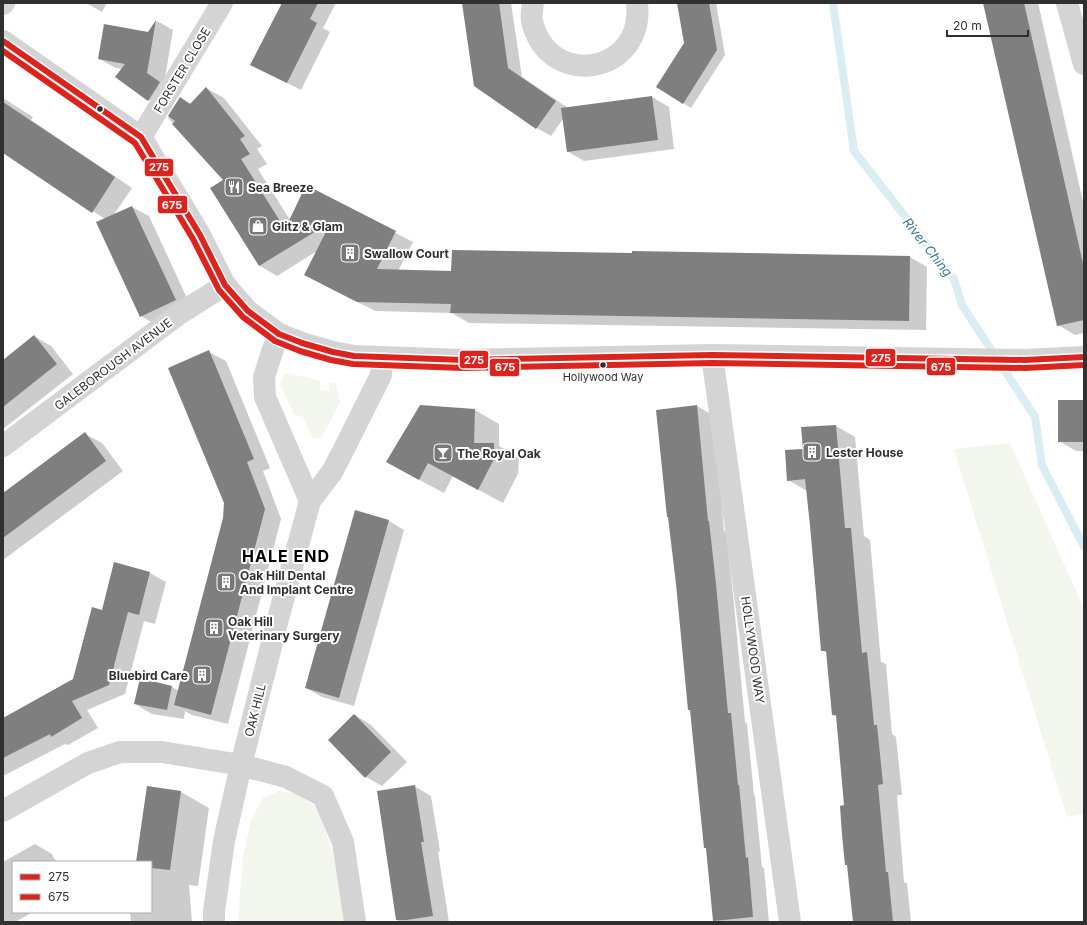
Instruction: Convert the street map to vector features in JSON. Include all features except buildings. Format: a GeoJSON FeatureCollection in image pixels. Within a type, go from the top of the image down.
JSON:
{"type":"FeatureCollection","features":[{"type":"Feature","properties":{"kind":"street","name":"FORSTER CLOSE"},"geometry":{"type":"LineString","coordinates":[[141,137],[222,3]]}},
{"type":"Feature","properties":{"kind":"street"},"geometry":{"type":"LineString","coordinates":[[533,3],[532,20],[537,37],[547,51],[562,61],[579,66],[597,65],[613,58],[626,47],[635,31],[638,14],[636,3]]}},
{"type":"Feature","properties":{"kind":"street"},"geometry":{"type":"LineString","coordinates":[[1067,3],[1084,64]]}},
{"type":"Feature","properties":{"kind":"street"},"geometry":{"type":"LineString","coordinates":[[3,40],[141,137],[200,235],[225,285],[248,311],[279,334],[332,352],[382,357],[463,360],[712,355],[1025,360],[1084,357]]}},
{"type":"Feature","properties":{"kind":"street","name":"GALEBOROUGH AVENUE"},"geometry":{"type":"LineString","coordinates":[[3,446],[179,314],[225,285]]}},
{"type":"Feature","properties":{"kind":"street"},"geometry":{"type":"LineString","coordinates":[[279,334],[264,376],[265,397],[310,501]]}},
{"type":"Feature","properties":{"kind":"street","name":"HOLLYWOOD WAY"},"geometry":{"type":"LineString","coordinates":[[712,355],[790,922]]}},
{"type":"Feature","properties":{"kind":"street","name":"OAK HILL"},"geometry":{"type":"LineString","coordinates":[[214,922],[214,911],[224,841],[241,765],[310,501],[332,472],[381,375],[382,357]]}},
{"type":"Feature","properties":{"kind":"street"},"geometry":{"type":"LineString","coordinates":[[3,811],[88,763],[120,752],[162,752],[241,765],[286,777],[323,796],[343,842],[355,922]]}},
{"type":"Feature","properties":{"kind":"shaded area"},"geometry":{"type":"Polygon","coordinates":[[[289,373],[320,381],[320,390],[329,390],[329,383],[336,384],[340,402],[322,437],[313,439],[303,417],[294,414],[280,384],[284,374],[289,373]]]}},
{"type":"Feature","properties":{"kind":"shaded area"},"geometry":{"type":"Polygon","coordinates":[[[1010,443],[1084,609],[1084,813],[1067,817],[954,449],[1010,443]]]}},
{"type":"Feature","properties":{"kind":"shaded area"},"geometry":{"type":"Polygon","coordinates":[[[279,791],[298,795],[318,809],[334,856],[344,922],[238,922],[243,856],[251,820],[263,798],[279,791]]]}},
{"type":"Feature","properties":{"kind":"waterway","name":"River Ching"},"geometry":{"type":"LineString","coordinates":[[833,3],[854,151],[954,279],[962,305],[1035,417],[1042,465],[1084,547]]}},
{"type":"Feature","properties":{"kind":"transit line","name":"275"},"geometry":{"type":"LineString","coordinates":[[3,41],[141,137],[200,235],[225,285],[248,311],[279,334],[302,343],[333,352],[354,356],[463,360],[712,355],[1025,360],[1084,357]]}},
{"type":"Feature","properties":{"kind":"transit line","name":"675"},"geometry":{"type":"LineString","coordinates":[[3,51],[135,143],[193,239],[219,290],[243,317],[275,341],[300,351],[331,360],[353,364],[463,368],[712,363],[1025,368],[1084,365]]}},
{"type":"Feature","properties":{"kind":"place","name":"Sea Breeze"},"geometry":{"type":"Point","coordinates":[234,187]}},
{"type":"Feature","properties":{"kind":"place","name":"Glitz & Glam"},"geometry":{"type":"Point","coordinates":[258,226]}},
{"type":"Feature","properties":{"kind":"place","name":"Swallow Court"},"geometry":{"type":"Point","coordinates":[350,253]}},
{"type":"Feature","properties":{"kind":"place","name":"Hollywood Way"},"geometry":{"type":"Point","coordinates":[603,365]}},
{"type":"Feature","properties":{"kind":"place","name":"Lester House"},"geometry":{"type":"Point","coordinates":[812,452]}},
{"type":"Feature","properties":{"kind":"place","name":"The Royal Oak"},"geometry":{"type":"Point","coordinates":[443,453]}},
{"type":"Feature","properties":{"kind":"place","name":"Oak Hill Dental And Implant Centre"},"geometry":{"type":"Point","coordinates":[226,582]}},
{"type":"Feature","properties":{"kind":"place","name":"Oak Hill Veterinary Surgery"},"geometry":{"type":"Point","coordinates":[214,628]}},
{"type":"Feature","properties":{"kind":"place","name":"Bluebird Care"},"geometry":{"type":"Point","coordinates":[202,675]}},
{"type":"Feature","properties":{"kind":"district","name":"HALE END"},"geometry":{"type":"Point","coordinates":[286,556]}}]}
